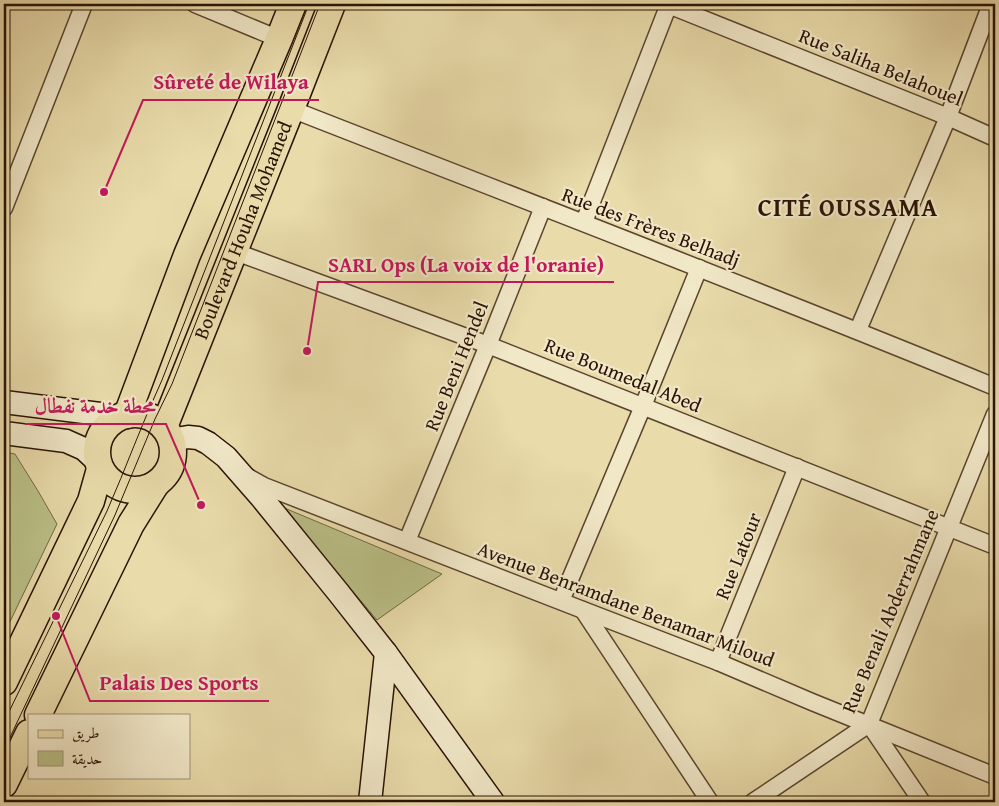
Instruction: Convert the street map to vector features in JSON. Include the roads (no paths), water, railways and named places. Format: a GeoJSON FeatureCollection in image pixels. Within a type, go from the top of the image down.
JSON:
{"type":"FeatureCollection","features":[{"type":"Feature","properties":{"kind":"main road","name":"Boulevard Houha Mohamed"},"geometry":{"type":"LineString","coordinates":[[120,417],[293,4]]}},
{"type":"Feature","properties":{"kind":"main road","name":"Boulevard Houha Mohamed"},"geometry":{"type":"LineString","coordinates":[[168,434],[233,251],[332,4]]}},
{"type":"Feature","properties":{"kind":"main road"},"geometry":{"type":"LineString","coordinates":[[4,402],[120,417],[136,414],[146,416],[155,419],[168,434],[173,449],[173,459],[170,468],[156,484],[132,524],[38,714]]}},
{"type":"Feature","properties":{"kind":"main road"},"geometry":{"type":"LineString","coordinates":[[4,682],[91,501],[99,465],[96,450],[99,438],[105,428],[120,417]]}},
{"type":"Feature","properties":{"kind":"main road"},"geometry":{"type":"LineString","coordinates":[[4,433],[66,441],[84,449],[99,465],[110,482],[126,490],[139,490],[156,484]]}},
{"type":"Feature","properties":{"kind":"main road"},"geometry":{"type":"LineString","coordinates":[[168,434],[194,437],[202,440],[226,457],[242,474],[386,653],[493,802]]}},
{"type":"Feature","properties":{"kind":"main road"},"geometry":{"type":"LineString","coordinates":[[370,802],[386,653]]}},
{"type":"Feature","properties":{"kind":"main road"},"geometry":{"type":"LineString","coordinates":[[4,784],[28,735]]}},
{"type":"Feature","properties":{"kind":"street"},"geometry":{"type":"LineString","coordinates":[[4,208],[84,4]]}},
{"type":"Feature","properties":{"kind":"street"},"geometry":{"type":"LineString","coordinates":[[195,4],[279,39]]}},
{"type":"Feature","properties":{"kind":"street"},"geometry":{"type":"LineString","coordinates":[[584,222],[668,4]]}},
{"type":"Feature","properties":{"kind":"street","name":"Rue Saliha Belahouel"},"geometry":{"type":"LineString","coordinates":[[668,4],[948,116],[995,138]]}},
{"type":"Feature","properties":{"kind":"street"},"geometry":{"type":"LineString","coordinates":[[858,330],[948,116],[991,4]]}},
{"type":"Feature","properties":{"kind":"street","name":"Rue des Frères Belhadj"},"geometry":{"type":"LineString","coordinates":[[291,109],[858,330],[995,387]]}},
{"type":"Feature","properties":{"kind":"street","name":"Rue Beni Hendel"},"geometry":{"type":"LineString","coordinates":[[407,541],[543,207]]}},
{"type":"Feature","properties":{"kind":"street","name":"Rue Boumedal Abed"},"geometry":{"type":"LineString","coordinates":[[233,251],[488,345],[995,546]]}},
{"type":"Feature","properties":{"kind":"street"},"geometry":{"type":"LineString","coordinates":[[560,601],[699,268]]}},
{"type":"Feature","properties":{"kind":"street","name":"Rue Benali Abderrahmane"},"geometry":{"type":"LineString","coordinates":[[753,802],[869,724],[995,414]]}},
{"type":"Feature","properties":{"kind":"street","name":"Rue Latour"},"geometry":{"type":"LineString","coordinates":[[718,662],[797,467]]}},
{"type":"Feature","properties":{"kind":"street","name":"Avenue Benramdane Benamar Miloud"},"geometry":{"type":"LineString","coordinates":[[242,474],[264,486],[718,662],[995,776]]}},
{"type":"Feature","properties":{"kind":"street"},"geometry":{"type":"LineString","coordinates":[[583,610],[710,802]]}},
{"type":"Feature","properties":{"kind":"street"},"geometry":{"type":"LineString","coordinates":[[869,724],[922,802]]}},
{"type":"Feature","properties":{"kind":"tram line"},"geometry":{"type":"LineString","coordinates":[[4,722],[114,495],[162,380],[309,4]]}},
{"type":"Feature","properties":{"kind":"tram line"},"geometry":{"type":"LineString","coordinates":[[4,750],[115,515],[155,419],[172,384],[320,4]]}},
{"type":"Feature","properties":{"kind":"place","name":"Sûreté de Wilaya"},"geometry":{"type":"Point","coordinates":[104,192]}},
{"type":"Feature","properties":{"kind":"place","name":"SARL Ops (La voix de l'oranie)"},"geometry":{"type":"Point","coordinates":[307,351]}},
{"type":"Feature","properties":{"kind":"place","name":"محطة خدمة نفطال"},"geometry":{"type":"Point","coordinates":[201,505]}},
{"type":"Feature","properties":{"kind":"place","name":"Palais Des Sports"},"geometry":{"type":"Point","coordinates":[56,616]}},
{"type":"Feature","properties":{"kind":"district","name":"CITÉ OUSSAMA"},"geometry":{"type":"Point","coordinates":[848,207]}}]}
